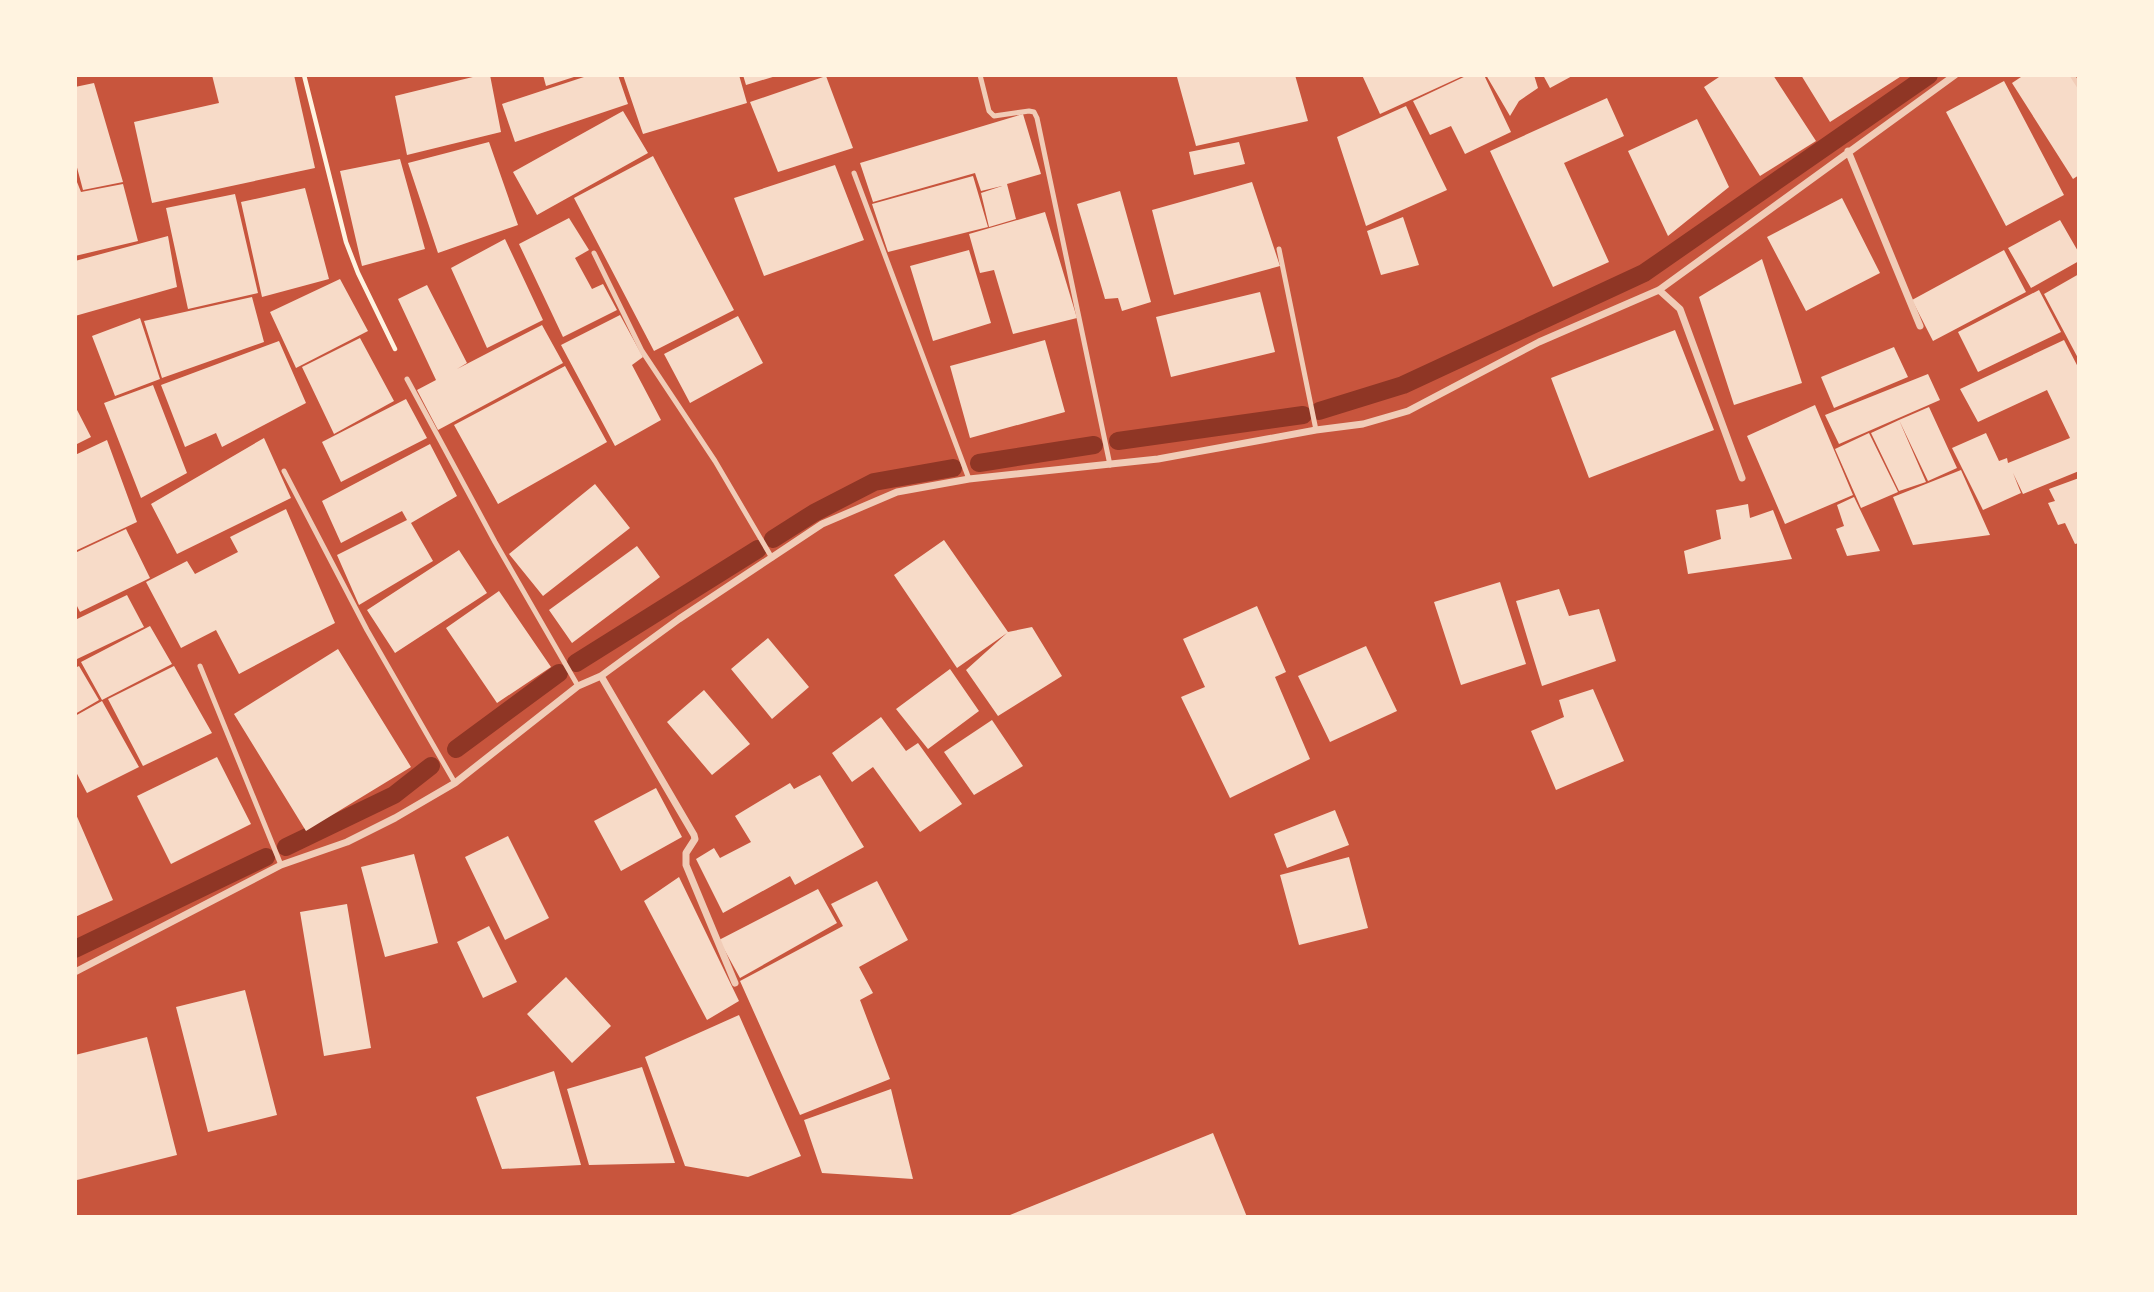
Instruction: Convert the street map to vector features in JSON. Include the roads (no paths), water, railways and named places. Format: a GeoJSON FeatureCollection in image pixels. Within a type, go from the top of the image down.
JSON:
{"type":"FeatureCollection","features":[{"type":"Feature","properties":{"kind":"street"},"geometry":{"type":"LineString","coordinates":[[75,972],[281,864],[347,842],[455,783],[578,686],[601,676],[679,619],[822,524],[897,492],[970,480],[1110,465],[1316,429],[1363,424],[1408,411],[1539,342],[1659,290],[1955,75]]}},
{"type":"Feature","properties":{"kind":"street"},"geometry":{"type":"LineString","coordinates":[[1849,151],[1920,326]]}},
{"type":"Feature","properties":{"kind":"street"},"geometry":{"type":"LineString","coordinates":[[1659,290],[1680,309],[1742,478]]}},
{"type":"Feature","properties":{"kind":"street"},"geometry":{"type":"LineString","coordinates":[[601,676],[694,835],[695,839],[686,853],[686,865],[735,983]]}},
{"type":"Feature","properties":{"kind":"lane"},"geometry":{"type":"LineString","coordinates":[[980,75],[989,111],[994,116],[1029,111],[1037,118],[1110,465]]}},
{"type":"Feature","properties":{"kind":"lane"},"geometry":{"type":"LineString","coordinates":[[2072,75],[2079,86]]}},
{"type":"Feature","properties":{"kind":"lane"},"geometry":{"type":"LineString","coordinates":[[854,173],[970,480]]}},
{"type":"Feature","properties":{"kind":"lane"},"geometry":{"type":"LineString","coordinates":[[1279,249],[1316,429]]}},
{"type":"Feature","properties":{"kind":"lane"},"geometry":{"type":"LineString","coordinates":[[594,253],[642,351],[715,461],[772,558]]}},
{"type":"Feature","properties":{"kind":"lane"},"geometry":{"type":"LineString","coordinates":[[407,379],[495,542],[578,686]]}},
{"type":"Feature","properties":{"kind":"lane"},"geometry":{"type":"LineString","coordinates":[[284,471],[367,631],[455,783]]}},
{"type":"Feature","properties":{"kind":"lane"},"geometry":{"type":"LineString","coordinates":[[200,666],[281,864]]}},
{"type":"Feature","properties":{"kind":"waterway"},"geometry":{"type":"LineString","coordinates":[[1319,411],[1403,385],[1644,273],[1929,75]]}},
{"type":"Feature","properties":{"kind":"waterway"},"geometry":{"type":"LineString","coordinates":[[1118,441],[1303,415]]}},
{"type":"Feature","properties":{"kind":"waterway"},"geometry":{"type":"LineString","coordinates":[[979,463],[1094,445]]}},
{"type":"Feature","properties":{"kind":"waterway"},"geometry":{"type":"LineString","coordinates":[[773,539],[814,513],[874,482],[953,468]]}},
{"type":"Feature","properties":{"kind":"waterway"},"geometry":{"type":"LineString","coordinates":[[576,663],[758,549]]}},
{"type":"Feature","properties":{"kind":"waterway"},"geometry":{"type":"LineString","coordinates":[[456,749],[559,673]]}},
{"type":"Feature","properties":{"kind":"waterway"},"geometry":{"type":"LineString","coordinates":[[286,847],[394,795],[431,766]]}},
{"type":"Feature","properties":{"kind":"waterway"},"geometry":{"type":"LineString","coordinates":[[75,949],[266,857]]}}]}
